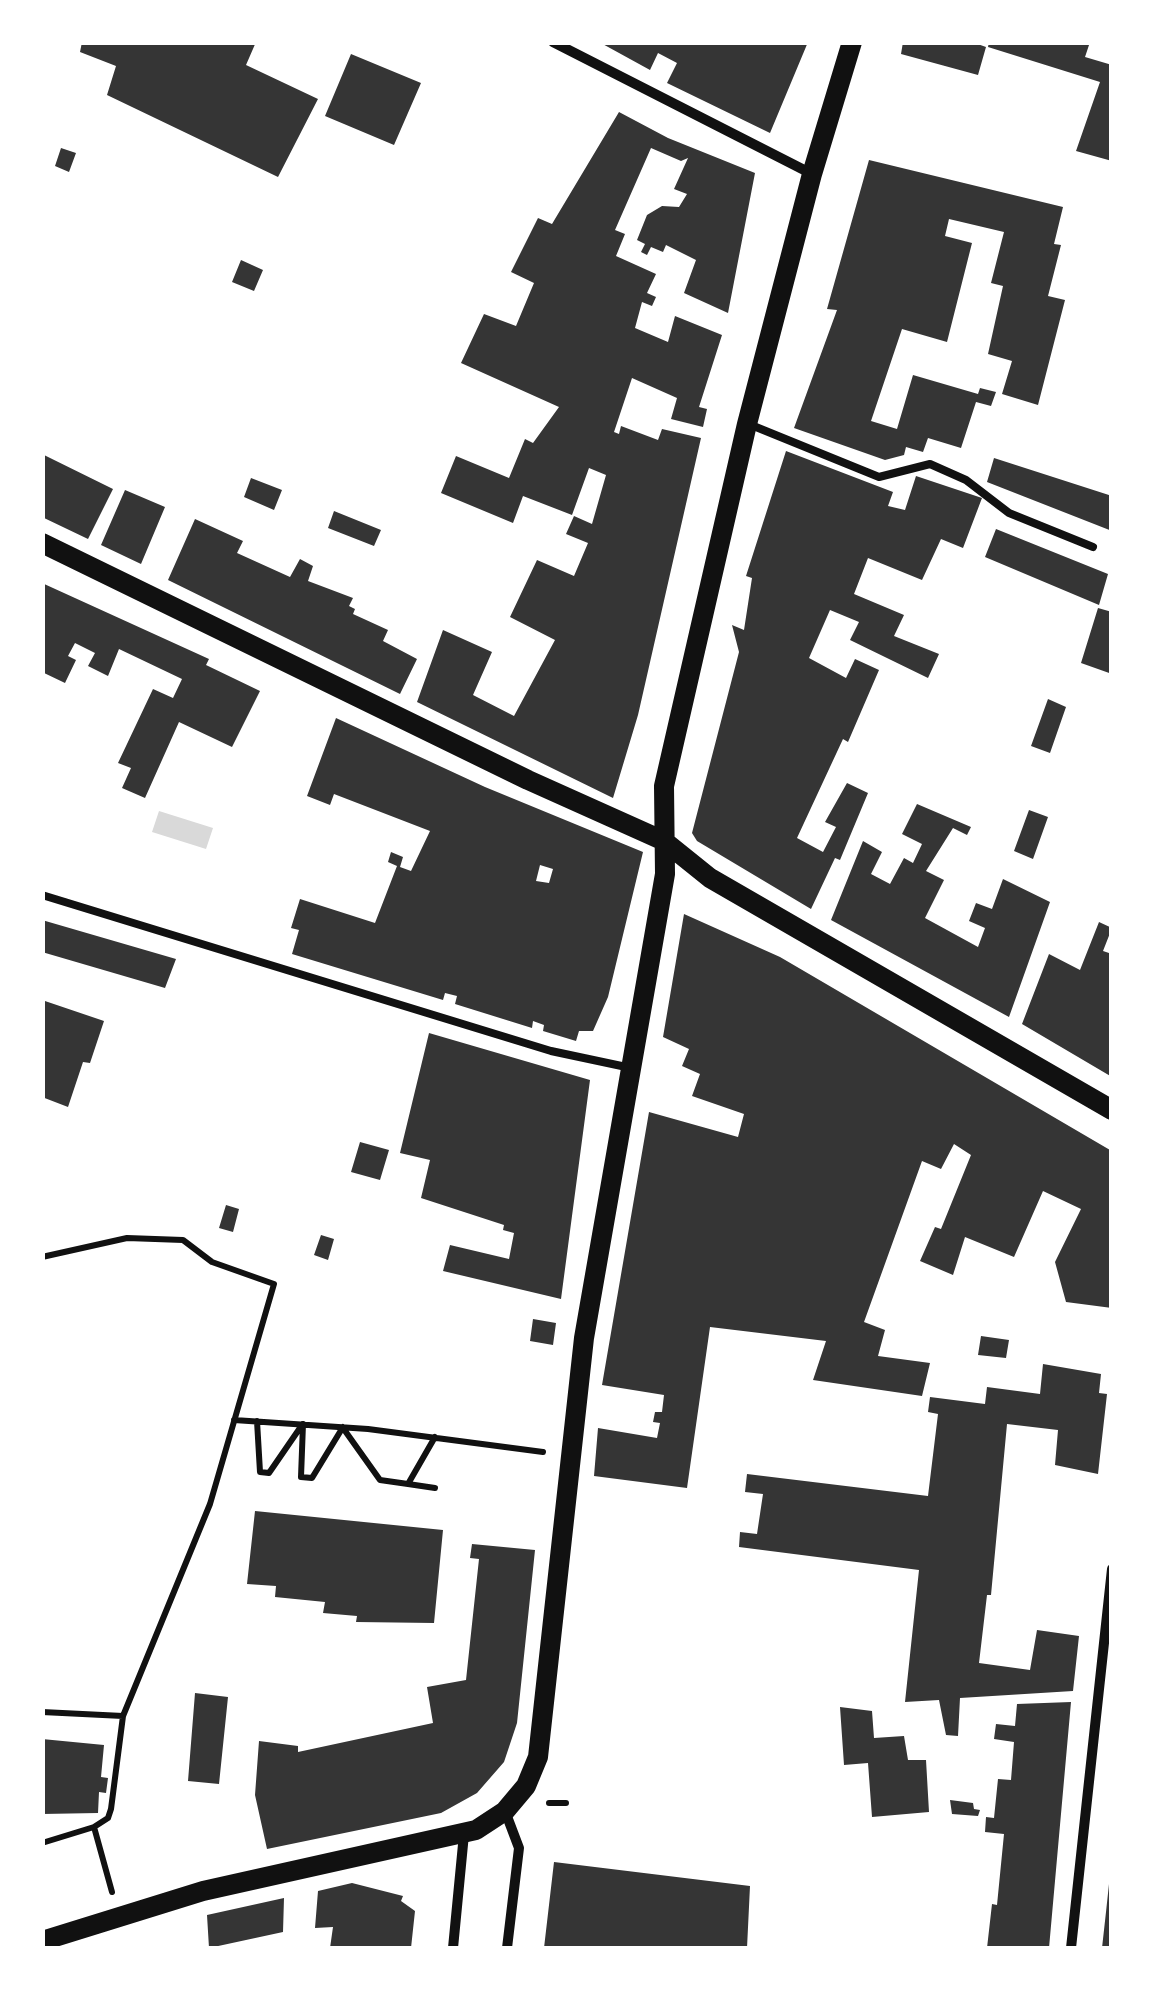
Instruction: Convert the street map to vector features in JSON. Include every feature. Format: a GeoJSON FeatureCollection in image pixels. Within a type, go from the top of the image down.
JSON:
{"type":"FeatureCollection","features":[{"type":"Feature","properties":{"kind":"main road"},"geometry":{"type":"LineString","coordinates":[[42,1942],[203,1891],[464,1834],[506,1811],[526,1786],[538,1757],[584,1338],[665,874],[664,786],[746,424],[812,174],[852,42]]}},
{"type":"Feature","properties":{"kind":"main road"},"geometry":{"type":"LineString","coordinates":[[42,543],[528,780],[664,841],[710,878],[1112,1110]]}},
{"type":"Feature","properties":{"kind":"street"},"geometry":{"type":"LineString","coordinates":[[552,42],[812,174]]}},
{"type":"Feature","properties":{"kind":"street"},"geometry":{"type":"LineString","coordinates":[[1071,1948],[1112,1569]]}},
{"type":"Feature","properties":{"kind":"street"},"geometry":{"type":"LineString","coordinates":[[506,1811],[519,1848],[506,1948]]}},
{"type":"Feature","properties":{"kind":"street"},"geometry":{"type":"LineString","coordinates":[[453,1948],[464,1834]]}},
{"type":"Feature","properties":{"kind":"lane"},"geometry":{"type":"LineString","coordinates":[[746,424],[879,477],[930,464],[966,480],[1008,513],[1093,547]]}},
{"type":"Feature","properties":{"kind":"lane"},"geometry":{"type":"LineString","coordinates":[[42,895],[551,1051],[630,1068]]}},
{"type":"Feature","properties":{"kind":"path"},"geometry":{"type":"LineString","coordinates":[[42,1257],[128,1238],[184,1240],[212,1262],[274,1284],[210,1504],[123,1716],[108,1818],[94,1827],[42,1844]]}},
{"type":"Feature","properties":{"kind":"path"},"geometry":{"type":"LineString","coordinates":[[234,1420],[342,1427],[569,1456]]}},
{"type":"Feature","properties":{"kind":"path"},"geometry":{"type":"LineString","coordinates":[[257,1421],[260,1472],[269,1473],[303,1424]]}},
{"type":"Feature","properties":{"kind":"path"},"geometry":{"type":"LineString","coordinates":[[303,1424],[301,1476],[312,1478],[342,1427]]}},
{"type":"Feature","properties":{"kind":"path"},"geometry":{"type":"LineString","coordinates":[[342,1427],[380,1480],[435,1488]]}},
{"type":"Feature","properties":{"kind":"path"},"geometry":{"type":"LineString","coordinates":[[408,1484],[435,1437]]}},
{"type":"Feature","properties":{"kind":"path"},"geometry":{"type":"LineString","coordinates":[[42,1712],[123,1716]]}},
{"type":"Feature","properties":{"kind":"path"},"geometry":{"type":"LineString","coordinates":[[543,1803],[566,1803]]}},
{"type":"Feature","properties":{"kind":"path"},"geometry":{"type":"LineString","coordinates":[[94,1827],[121,1917]]}},
{"type":"Feature","properties":{"kind":"shaded area"},"geometry":{"type":"Polygon","coordinates":[[[159,811],[213,828],[206,849],[152,832],[159,811]]]}},
{"type":"Feature","properties":{"kind":"building"},"geometry":{"type":"Polygon","coordinates":[[[82,42],[256,42],[246,65],[318,99],[278,177],[107,95],[116,66],[80,52],[82,42]]]}},
{"type":"Feature","properties":{"kind":"building"},"geometry":{"type":"Polygon","coordinates":[[[599,42],[808,42],[770,133],[667,83],[677,63],[658,53],[650,70],[599,42]]]}},
{"type":"Feature","properties":{"kind":"building"},"geometry":{"type":"Polygon","coordinates":[[[903,42],[972,42],[986,47],[978,75],[901,54],[903,42]]]}},
{"type":"Feature","properties":{"kind":"building"},"geometry":{"type":"Polygon","coordinates":[[[989,42],[1090,42],[1085,57],[1112,65],[1112,161],[1076,151],[1100,82],[988,47],[989,42]]]}},
{"type":"Feature","properties":{"kind":"building"},"geometry":{"type":"Polygon","coordinates":[[[351,54],[421,83],[394,145],[325,116],[351,54]]]}},
{"type":"Feature","properties":{"kind":"building"},"geometry":{"type":"Polygon","coordinates":[[[619,112],[668,138],[755,173],[728,313],[684,293],[696,260],[666,245],[663,252],[651,247],[647,255],[641,252],[645,244],[637,240],[647,215],[662,206],[679,207],[687,194],[674,189],[688,158],[681,161],[651,148],[615,230],[625,234],[616,256],[656,274],[647,293],[656,297],[652,306],[642,302],[635,328],[668,342],[675,316],[722,335],[699,407],[707,409],[703,427],[671,419],[677,398],[632,378],[614,432],[619,434],[621,426],[658,440],[662,429],[701,438],[638,715],[613,798],[417,702],[443,630],[492,652],[473,695],[514,716],[555,640],[510,617],[537,560],[574,576],[588,543],[566,534],[574,516],[592,524],[606,475],[589,468],[572,515],[523,496],[513,523],[441,493],[456,456],[509,478],[525,439],[533,443],[559,407],[461,363],[484,314],[516,326],[534,283],[511,272],[538,218],[552,224],[619,112]]]}},
{"type":"Feature","properties":{"kind":"building"},"geometry":{"type":"Polygon","coordinates":[[[61,148],[76,153],[69,172],[55,166],[61,148]]]}},
{"type":"Feature","properties":{"kind":"building"},"geometry":{"type":"Polygon","coordinates":[[[869,160],[1063,207],[1054,244],[1061,245],[1048,296],[1065,300],[1038,405],[1002,394],[1012,361],[988,354],[1003,286],[991,283],[1004,232],[949,219],[945,236],[972,243],[947,342],[902,329],[871,421],[897,429],[913,375],[978,394],[980,388],[996,392],[991,406],[976,402],[961,448],[928,438],[923,452],[906,447],[904,455],[885,460],[794,428],[837,310],[827,309],[869,160]]]}},
{"type":"Feature","properties":{"kind":"building"},"geometry":{"type":"Polygon","coordinates":[[[241,260],[263,270],[254,291],[232,282],[241,260]]]}},
{"type":"Feature","properties":{"kind":"building"},"geometry":{"type":"Polygon","coordinates":[[[786,451],[893,492],[888,506],[905,510],[916,476],[982,498],[963,548],[941,539],[922,580],[868,558],[854,594],[904,615],[894,636],[939,654],[928,678],[850,640],[859,622],[830,610],[809,658],[846,678],[855,659],[879,670],[848,742],[843,739],[797,838],[823,852],[836,827],[825,822],[847,783],[868,793],[840,860],[835,858],[811,909],[697,841],[692,833],[739,652],[732,625],[744,630],[752,578],[746,576],[786,451]]]}},
{"type":"Feature","properties":{"kind":"building"},"geometry":{"type":"Polygon","coordinates":[[[42,454],[113,489],[88,539],[42,517],[42,454]]]}},
{"type":"Feature","properties":{"kind":"building"},"geometry":{"type":"Polygon","coordinates":[[[994,458],[1112,496],[1112,531],[987,482],[994,458]]]}},
{"type":"Feature","properties":{"kind":"building"},"geometry":{"type":"Polygon","coordinates":[[[251,478],[282,490],[274,510],[244,497],[251,478]]]}},
{"type":"Feature","properties":{"kind":"building"},"geometry":{"type":"Polygon","coordinates":[[[125,490],[165,507],[141,564],[101,545],[125,490]]]}},
{"type":"Feature","properties":{"kind":"building"},"geometry":{"type":"Polygon","coordinates":[[[334,511],[381,530],[374,546],[328,528],[334,511]]]}},
{"type":"Feature","properties":{"kind":"building"},"geometry":{"type":"Polygon","coordinates":[[[195,519],[243,541],[237,553],[290,577],[300,559],[313,566],[308,581],[353,598],[349,606],[355,609],[353,614],[388,630],[383,641],[417,659],[400,694],[168,580],[195,519]]]}},
{"type":"Feature","properties":{"kind":"building"},"geometry":{"type":"Polygon","coordinates":[[[996,529],[1108,574],[1099,605],[985,557],[996,529]]]}},
{"type":"Feature","properties":{"kind":"building"},"geometry":{"type":"Polygon","coordinates":[[[42,583],[209,659],[206,665],[260,691],[232,747],[179,722],[145,798],[122,788],[131,768],[118,763],[153,689],[173,698],[182,679],[119,649],[108,676],[88,666],[95,653],[75,643],[68,656],[76,660],[65,683],[42,672],[42,583]]]}},
{"type":"Feature","properties":{"kind":"building"},"geometry":{"type":"Polygon","coordinates":[[[1098,608],[1112,612],[1112,674],[1081,663],[1098,608]]]}},
{"type":"Feature","properties":{"kind":"building"},"geometry":{"type":"Polygon","coordinates":[[[1048,699],[1066,707],[1050,753],[1031,746],[1048,699]]]}},
{"type":"Feature","properties":{"kind":"building"},"geometry":{"type":"Polygon","coordinates":[[[336,718],[485,787],[643,852],[608,997],[593,1031],[579,1031],[576,1041],[543,1031],[544,1025],[533,1021],[532,1028],[455,1004],[457,996],[445,993],[443,1000],[292,954],[299,930],[291,928],[300,899],[375,923],[397,866],[388,862],[391,852],[403,857],[400,867],[411,871],[430,831],[334,794],[330,805],[307,796],[336,718]],[[540,865],[536,881],[549,883],[553,869],[540,865]]]}},
{"type":"Feature","properties":{"kind":"building"},"geometry":{"type":"Polygon","coordinates":[[[917,804],[971,827],[967,835],[953,828],[926,871],[944,880],[925,918],[978,947],[985,928],[969,921],[976,903],[992,909],[1003,879],[1050,902],[1009,1017],[831,920],[863,841],[882,852],[871,874],[890,884],[904,858],[913,863],[922,844],[902,834],[917,804]]]}},
{"type":"Feature","properties":{"kind":"building"},"geometry":{"type":"Polygon","coordinates":[[[1029,810],[1048,817],[1033,859],[1014,851],[1029,810]]]}},
{"type":"Feature","properties":{"kind":"building"},"geometry":{"type":"Polygon","coordinates":[[[684,914],[780,957],[1110,1150],[1112,1308],[1066,1302],[1055,1262],[1081,1209],[1043,1191],[1014,1257],[965,1237],[953,1275],[920,1261],[935,1227],[941,1229],[971,1155],[954,1144],[941,1169],[922,1161],[864,1322],[885,1330],[878,1356],[930,1363],[922,1396],[813,1380],[826,1341],[710,1327],[687,1488],[594,1476],[598,1428],[657,1438],[660,1423],[653,1422],[655,1412],[662,1412],[664,1395],[602,1385],[649,1112],[738,1137],[744,1114],[692,1096],[700,1074],[682,1066],[689,1049],[663,1037],[684,914]]]}},
{"type":"Feature","properties":{"kind":"building"},"geometry":{"type":"Polygon","coordinates":[[[42,920],[176,959],[165,988],[42,952],[42,920]]]}},
{"type":"Feature","properties":{"kind":"building"},"geometry":{"type":"Polygon","coordinates":[[[1099,922],[1112,928],[1103,951],[1112,954],[1112,1077],[1022,1024],[1049,954],[1080,970],[1099,922]]]}},
{"type":"Feature","properties":{"kind":"building"},"geometry":{"type":"Polygon","coordinates":[[[42,1000],[104,1021],[90,1063],[83,1062],[68,1107],[42,1097],[42,1000]]]}},
{"type":"Feature","properties":{"kind":"building"},"geometry":{"type":"Polygon","coordinates":[[[429,1033],[590,1080],[561,1299],[443,1271],[450,1245],[509,1259],[514,1233],[503,1230],[504,1225],[421,1198],[430,1160],[400,1153],[429,1033]]]}},
{"type":"Feature","properties":{"kind":"building"},"geometry":{"type":"Polygon","coordinates":[[[360,1142],[389,1150],[380,1180],[351,1172],[360,1142]]]}},
{"type":"Feature","properties":{"kind":"building"},"geometry":{"type":"Polygon","coordinates":[[[226,1205],[239,1209],[233,1232],[219,1228],[226,1205]]]}},
{"type":"Feature","properties":{"kind":"building"},"geometry":{"type":"Polygon","coordinates":[[[321,1235],[334,1239],[328,1260],[314,1255],[321,1235]]]}},
{"type":"Feature","properties":{"kind":"building"},"geometry":{"type":"Polygon","coordinates":[[[533,1319],[556,1323],[553,1345],[530,1341],[533,1319]]]}},
{"type":"Feature","properties":{"kind":"building"},"geometry":{"type":"Polygon","coordinates":[[[981,1336],[1009,1340],[1006,1358],[978,1355],[981,1336]]]}},
{"type":"Feature","properties":{"kind":"building"},"geometry":{"type":"Polygon","coordinates":[[[1043,1364],[1101,1374],[1099,1393],[1107,1394],[1098,1474],[1055,1465],[1058,1430],[1007,1424],[991,1595],[987,1595],[979,1663],[1030,1670],[1037,1630],[1079,1636],[1073,1691],[960,1698],[958,1736],[946,1735],[939,1700],[905,1702],[919,1570],[739,1547],[740,1532],[757,1534],[763,1494],[745,1492],[747,1474],[928,1496],[938,1414],[928,1412],[930,1397],[985,1404],[987,1387],[1040,1394],[1043,1364]]]}},
{"type":"Feature","properties":{"kind":"building"},"geometry":{"type":"Polygon","coordinates":[[[255,1511],[443,1530],[434,1623],[356,1622],[357,1616],[323,1613],[325,1602],[275,1597],[276,1586],[247,1584],[255,1511]]]}},
{"type":"Feature","properties":{"kind":"building"},"geometry":{"type":"Polygon","coordinates":[[[472,1544],[535,1550],[517,1723],[504,1762],[477,1793],[441,1813],[267,1849],[255,1795],[259,1741],[298,1746],[298,1752],[433,1723],[427,1687],[466,1680],[479,1559],[470,1558],[472,1544]]]}},
{"type":"Feature","properties":{"kind":"building"},"geometry":{"type":"Polygon","coordinates":[[[195,1693],[228,1697],[219,1784],[188,1781],[195,1693]]]}},
{"type":"Feature","properties":{"kind":"building"},"geometry":{"type":"Polygon","coordinates":[[[1071,1702],[1049,1948],[987,1948],[992,1904],[997,1905],[1004,1834],[985,1832],[986,1817],[994,1818],[998,1779],[1011,1780],[1014,1742],[994,1739],[996,1724],[1015,1726],[1017,1704],[1071,1702]]]}},
{"type":"Feature","properties":{"kind":"building"},"geometry":{"type":"Polygon","coordinates":[[[840,1707],[872,1711],[874,1738],[904,1736],[908,1760],[926,1760],[929,1812],[872,1817],[868,1763],[844,1765],[840,1707]]]}},
{"type":"Feature","properties":{"kind":"building"},"geometry":{"type":"Polygon","coordinates":[[[42,1739],[104,1745],[101,1777],[108,1778],[106,1793],[99,1792],[98,1813],[42,1814],[42,1739]]]}},
{"type":"Feature","properties":{"kind":"building"},"geometry":{"type":"Polygon","coordinates":[[[950,1800],[973,1803],[974,1809],[980,1810],[978,1816],[952,1814],[950,1800]]]}},
{"type":"Feature","properties":{"kind":"building"},"geometry":{"type":"Polygon","coordinates":[[[554,1862],[750,1886],[747,1948],[544,1948],[554,1862]]]}},
{"type":"Feature","properties":{"kind":"building"},"geometry":{"type":"Polygon","coordinates":[[[352,1883],[403,1896],[401,1901],[415,1911],[411,1948],[330,1948],[333,1927],[315,1928],[318,1891],[352,1883]]]}},
{"type":"Feature","properties":{"kind":"building"},"geometry":{"type":"Polygon","coordinates":[[[1109,1884],[1112,1948],[1102,1948],[1106,1912],[1109,1884]]]}},
{"type":"Feature","properties":{"kind":"building"},"geometry":{"type":"Polygon","coordinates":[[[284,1898],[283,1932],[209,1948],[207,1915],[284,1898]]]}}]}
